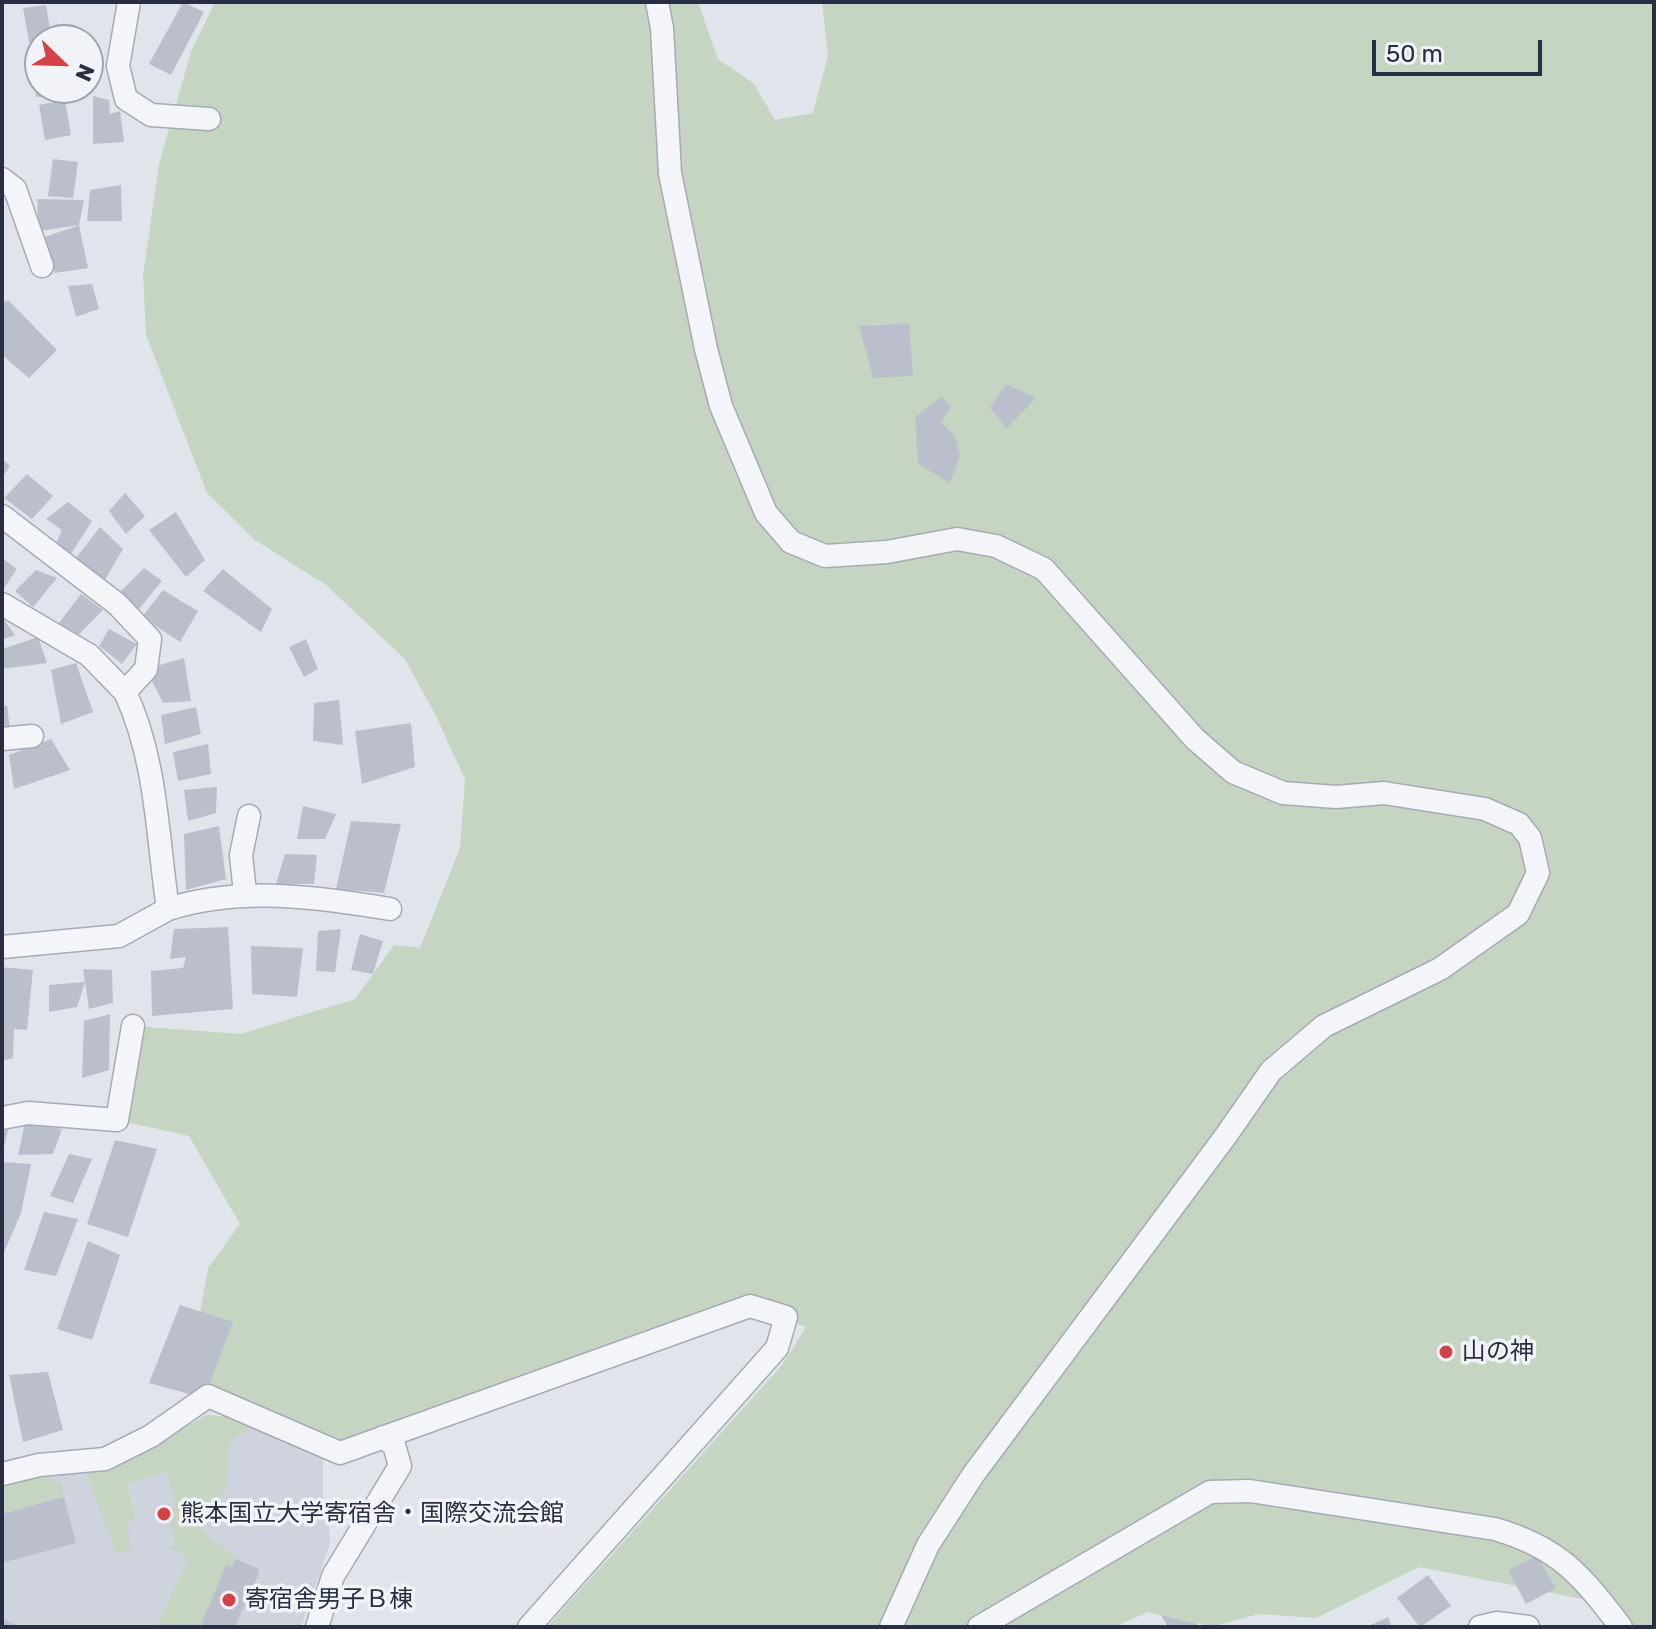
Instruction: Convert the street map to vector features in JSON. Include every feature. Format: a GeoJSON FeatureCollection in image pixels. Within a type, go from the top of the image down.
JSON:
{"type":"FeatureCollection","features":[{"type":"Feature","properties":{"kind":"street"},"geometry":{"type":"LineString","coordinates":[[129,2],[118,66],[126,99],[151,115],[209,119]]}},
{"type":"Feature","properties":{"kind":"street"},"geometry":{"type":"LineString","coordinates":[[657,2],[662,28],[670,173],[706,349],[721,406],[766,513],[791,542],[825,556],[887,552],[957,539],[996,546],[1044,569],[1195,739],[1233,772],[1283,793],[1336,797],[1384,793],[1485,809],[1519,824],[1530,838],[1538,873],[1518,914],[1440,969],[1324,1026],[1271,1071],[973,1475],[928,1545],[891,1627]]}},
{"type":"Feature","properties":{"kind":"street"},"geometry":{"type":"LineString","coordinates":[[2,179],[15,189],[42,266]]}},
{"type":"Feature","properties":{"kind":"street"},"geometry":{"type":"LineString","coordinates":[[2,516],[117,604],[150,639],[146,669],[125,692]]}},
{"type":"Feature","properties":{"kind":"street"},"geometry":{"type":"LineString","coordinates":[[2,604],[89,655],[125,692],[145,740],[168,909]]}},
{"type":"Feature","properties":{"kind":"street"},"geometry":{"type":"LineString","coordinates":[[2,739],[32,736]]}},
{"type":"Feature","properties":{"kind":"street"},"geometry":{"type":"LineString","coordinates":[[245,893],[241,855],[249,816]]}},
{"type":"Feature","properties":{"kind":"street"},"geometry":{"type":"LineString","coordinates":[[2,947],[119,936],[168,909],[197,900],[245,893],[314,898],[390,909]]}},
{"type":"Feature","properties":{"kind":"street"},"geometry":{"type":"LineString","coordinates":[[2,1118],[28,1113],[117,1120],[133,1026]]}},
{"type":"Feature","properties":{"kind":"street"},"geometry":{"type":"LineString","coordinates":[[2,1474],[39,1465],[105,1459],[138,1444],[208,1396],[340,1453],[750,1306],[786,1317],[777,1348],[529,1627]]}},
{"type":"Feature","properties":{"kind":"street"},"geometry":{"type":"LineString","coordinates":[[317,1627],[333,1576],[400,1466],[394,1445],[383,1437]]}},
{"type":"Feature","properties":{"kind":"street"},"geometry":{"type":"LineString","coordinates":[[979,1627],[1210,1492],[1250,1491],[1495,1529],[1533,1540],[1572,1567],[1621,1627]]}},
{"type":"Feature","properties":{"kind":"street"},"geometry":{"type":"LineString","coordinates":[[1480,1627],[1497,1623],[1528,1627]]}},
{"type":"Feature","properties":{"kind":"shaded area","name":"熊本国立大学寄宿舎・国際交流会館"},"geometry":{"type":"Polygon","coordinates":[[[206,1415],[230,1417],[323,1457],[323,1505],[329,1523],[330,1544],[301,1627],[2,1627],[2,1484],[122,1463],[206,1415]]]}},
{"type":"Feature","properties":{"kind":"green space"},"geometry":{"type":"Polygon","coordinates":[[[215,2],[698,2],[718,59],[754,84],[775,120],[813,113],[828,56],[822,2],[1654,2],[1654,1627],[1621,1627],[1603,1603],[1419,1567],[1316,1618],[1259,1614],[1211,1627],[1148,1612],[1114,1627],[547,1627],[782,1365],[806,1327],[750,1306],[340,1453],[208,1396],[198,1324],[208,1268],[240,1224],[189,1136],[117,1120],[133,1026],[241,1034],[355,999],[394,945],[420,948],[460,848],[465,779],[405,659],[326,585],[255,540],[207,493],[146,335],[143,275],[159,164],[191,52],[215,2]]]}},
{"type":"Feature","properties":{"kind":"green space"},"geometry":{"type":"Polygon","coordinates":[[[206,1415],[230,1417],[254,1425],[233,1440],[227,1450],[228,1484],[198,1523],[235,1559],[232,1567],[226,1565],[200,1627],[157,1627],[187,1561],[180,1551],[169,1548],[175,1544],[168,1509],[175,1506],[167,1472],[127,1484],[135,1518],[127,1524],[131,1549],[116,1554],[86,1471],[137,1458],[206,1415]]]}},
{"type":"Feature","properties":{"kind":"green space"},"geometry":{"type":"Polygon","coordinates":[[[44,1474],[62,1484],[64,1497],[2,1514],[2,1484],[44,1474]]]}},
{"type":"Feature","properties":{"kind":"building"},"geometry":{"type":"Polygon","coordinates":[[[183,2],[204,12],[171,75],[149,64],[183,2]]]}},
{"type":"Feature","properties":{"kind":"building"},"geometry":{"type":"Polygon","coordinates":[[[46,5],[49,24],[26,24],[23,8],[46,5]]]}},
{"type":"Feature","properties":{"kind":"building"},"geometry":{"type":"Polygon","coordinates":[[[104,99],[109,100],[110,114],[120,111],[124,142],[93,144],[93,104],[104,104],[104,99]]]}},
{"type":"Feature","properties":{"kind":"building"},"geometry":{"type":"Polygon","coordinates":[[[66,104],[71,135],[45,140],[39,105],[66,104]]]}},
{"type":"Feature","properties":{"kind":"building"},"geometry":{"type":"Polygon","coordinates":[[[53,159],[78,162],[73,198],[48,196],[53,159]]]}},
{"type":"Feature","properties":{"kind":"building"},"geometry":{"type":"Polygon","coordinates":[[[121,185],[122,221],[87,221],[90,190],[121,185]]]}},
{"type":"Feature","properties":{"kind":"building"},"geometry":{"type":"Polygon","coordinates":[[[37,199],[84,200],[79,225],[39,231],[37,199]]]}},
{"type":"Feature","properties":{"kind":"building"},"geometry":{"type":"Polygon","coordinates":[[[79,225],[88,268],[55,273],[45,237],[79,225]]]}},
{"type":"Feature","properties":{"kind":"building"},"geometry":{"type":"Polygon","coordinates":[[[92,284],[99,309],[76,317],[68,286],[92,284]]]}},
{"type":"Feature","properties":{"kind":"building"},"geometry":{"type":"Polygon","coordinates":[[[8,300],[57,350],[29,378],[2,355],[2,303],[8,300]]]}},
{"type":"Feature","properties":{"kind":"building"},"geometry":{"type":"Polygon","coordinates":[[[909,323],[913,376],[873,378],[859,326],[909,323]]]}},
{"type":"Feature","properties":{"kind":"building"},"geometry":{"type":"Polygon","coordinates":[[[1006,384],[1036,398],[1007,428],[990,408],[1006,384]]]}},
{"type":"Feature","properties":{"kind":"building"},"geometry":{"type":"Polygon","coordinates":[[[941,397],[951,406],[941,422],[955,436],[960,456],[950,483],[918,464],[915,417],[941,397]]]}},
{"type":"Feature","properties":{"kind":"building"},"geometry":{"type":"Polygon","coordinates":[[[2,459],[10,466],[2,478],[2,459]]]}},
{"type":"Feature","properties":{"kind":"building"},"geometry":{"type":"Polygon","coordinates":[[[27,474],[53,496],[32,519],[4,498],[27,474]]]}},
{"type":"Feature","properties":{"kind":"building"},"geometry":{"type":"Polygon","coordinates":[[[125,493],[145,516],[126,534],[109,511],[125,493]]]}},
{"type":"Feature","properties":{"kind":"building"},"geometry":{"type":"Polygon","coordinates":[[[68,502],[92,521],[71,554],[54,548],[62,530],[46,519],[68,502]]]}},
{"type":"Feature","properties":{"kind":"building"},"geometry":{"type":"Polygon","coordinates":[[[176,512],[205,560],[186,577],[149,530],[176,512]]]}},
{"type":"Feature","properties":{"kind":"building"},"geometry":{"type":"Polygon","coordinates":[[[100,527],[123,549],[103,583],[73,562],[100,527]]]}},
{"type":"Feature","properties":{"kind":"building"},"geometry":{"type":"Polygon","coordinates":[[[2,558],[17,569],[2,591],[2,558]]]}},
{"type":"Feature","properties":{"kind":"building"},"geometry":{"type":"Polygon","coordinates":[[[144,568],[162,581],[139,609],[118,594],[144,568]]]}},
{"type":"Feature","properties":{"kind":"building"},"geometry":{"type":"Polygon","coordinates":[[[223,569],[272,609],[261,632],[203,591],[223,569]]]}},
{"type":"Feature","properties":{"kind":"building"},"geometry":{"type":"Polygon","coordinates":[[[36,570],[57,578],[33,607],[15,591],[36,570]]]}},
{"type":"Feature","properties":{"kind":"building"},"geometry":{"type":"Polygon","coordinates":[[[163,590],[198,611],[180,642],[142,617],[163,590]]]}},
{"type":"Feature","properties":{"kind":"building"},"geometry":{"type":"Polygon","coordinates":[[[81,594],[103,610],[78,635],[52,632],[81,594]]]}},
{"type":"Feature","properties":{"kind":"building"},"geometry":{"type":"Polygon","coordinates":[[[2,617],[15,635],[2,640],[2,617]]]}},
{"type":"Feature","properties":{"kind":"building"},"geometry":{"type":"Polygon","coordinates":[[[109,629],[137,644],[122,664],[99,646],[109,629]]]}},
{"type":"Feature","properties":{"kind":"building"},"geometry":{"type":"Polygon","coordinates":[[[38,637],[47,663],[2,669],[2,649],[38,637]]]}},
{"type":"Feature","properties":{"kind":"building"},"geometry":{"type":"Polygon","coordinates":[[[306,639],[318,669],[304,677],[289,647],[306,639]]]}},
{"type":"Feature","properties":{"kind":"building"},"geometry":{"type":"Polygon","coordinates":[[[184,658],[191,701],[163,703],[146,669],[184,658]]]}},
{"type":"Feature","properties":{"kind":"building"},"geometry":{"type":"Polygon","coordinates":[[[76,663],[93,712],[61,724],[51,670],[76,663]]]}},
{"type":"Feature","properties":{"kind":"building"},"geometry":{"type":"Polygon","coordinates":[[[339,700],[343,745],[313,741],[314,703],[339,700]]]}},
{"type":"Feature","properties":{"kind":"building"},"geometry":{"type":"Polygon","coordinates":[[[7,705],[11,737],[2,737],[2,707],[7,705]]]}},
{"type":"Feature","properties":{"kind":"building"},"geometry":{"type":"Polygon","coordinates":[[[196,707],[201,734],[165,744],[161,715],[196,707]]]}},
{"type":"Feature","properties":{"kind":"building"},"geometry":{"type":"Polygon","coordinates":[[[411,723],[415,767],[362,784],[355,731],[411,723]]]}},
{"type":"Feature","properties":{"kind":"building"},"geometry":{"type":"Polygon","coordinates":[[[51,739],[70,770],[14,789],[9,755],[51,739]]]}},
{"type":"Feature","properties":{"kind":"building"},"geometry":{"type":"Polygon","coordinates":[[[208,744],[211,774],[178,781],[173,752],[208,744]]]}},
{"type":"Feature","properties":{"kind":"building"},"geometry":{"type":"Polygon","coordinates":[[[217,787],[216,813],[188,821],[184,790],[217,787]]]}},
{"type":"Feature","properties":{"kind":"building"},"geometry":{"type":"Polygon","coordinates":[[[303,806],[336,814],[325,839],[297,839],[303,806]]]}},
{"type":"Feature","properties":{"kind":"building"},"geometry":{"type":"Polygon","coordinates":[[[351,821],[401,824],[384,893],[336,889],[351,821]]]}},
{"type":"Feature","properties":{"kind":"building"},"geometry":{"type":"Polygon","coordinates":[[[219,826],[226,879],[186,890],[184,834],[219,826]]]}},
{"type":"Feature","properties":{"kind":"building"},"geometry":{"type":"Polygon","coordinates":[[[285,854],[317,855],[314,884],[276,884],[285,854]]]}},
{"type":"Feature","properties":{"kind":"building"},"geometry":{"type":"Polygon","coordinates":[[[228,927],[233,1009],[152,1016],[151,971],[183,968],[186,957],[170,959],[174,929],[228,927]]]}},
{"type":"Feature","properties":{"kind":"building"},"geometry":{"type":"Polygon","coordinates":[[[341,929],[335,972],[316,971],[318,931],[341,929]]]}},
{"type":"Feature","properties":{"kind":"building"},"geometry":{"type":"Polygon","coordinates":[[[360,934],[383,941],[373,974],[351,970],[360,934]]]}},
{"type":"Feature","properties":{"kind":"building"},"geometry":{"type":"Polygon","coordinates":[[[251,946],[303,948],[297,997],[252,994],[251,946]]]}},
{"type":"Feature","properties":{"kind":"building"},"geometry":{"type":"Polygon","coordinates":[[[2,967],[33,970],[27,1030],[14,1029],[13,1058],[2,1061],[2,967]]]}},
{"type":"Feature","properties":{"kind":"building"},"geometry":{"type":"Polygon","coordinates":[[[83,969],[112,970],[113,1003],[89,1009],[83,969]]]}},
{"type":"Feature","properties":{"kind":"building"},"geometry":{"type":"Polygon","coordinates":[[[85,982],[77,1007],[49,1012],[49,985],[85,982]]]}},
{"type":"Feature","properties":{"kind":"building"},"geometry":{"type":"Polygon","coordinates":[[[110,1014],[109,1070],[82,1078],[84,1021],[110,1014]]]}},
{"type":"Feature","properties":{"kind":"building"},"geometry":{"type":"Polygon","coordinates":[[[25,1123],[62,1129],[53,1154],[18,1155],[25,1123]]]}},
{"type":"Feature","properties":{"kind":"building"},"geometry":{"type":"Polygon","coordinates":[[[2,1130],[8,1130],[3,1151],[2,1151],[2,1130]]]}},
{"type":"Feature","properties":{"kind":"building"},"geometry":{"type":"Polygon","coordinates":[[[115,1140],[157,1149],[128,1237],[87,1224],[115,1140]]]}},
{"type":"Feature","properties":{"kind":"building"},"geometry":{"type":"Polygon","coordinates":[[[69,1154],[92,1159],[73,1203],[50,1196],[69,1154]]]}},
{"type":"Feature","properties":{"kind":"building"},"geometry":{"type":"Polygon","coordinates":[[[2,1162],[31,1164],[21,1213],[2,1257],[2,1162]]]}},
{"type":"Feature","properties":{"kind":"building"},"geometry":{"type":"Polygon","coordinates":[[[44,1212],[78,1219],[56,1276],[24,1270],[44,1212]]]}},
{"type":"Feature","properties":{"kind":"building"},"geometry":{"type":"Polygon","coordinates":[[[88,1241],[120,1255],[92,1340],[57,1329],[88,1241]]]}},
{"type":"Feature","properties":{"kind":"building"},"geometry":{"type":"Polygon","coordinates":[[[180,1305],[233,1322],[204,1398],[149,1383],[180,1305]]]}},
{"type":"Feature","properties":{"kind":"building"},"geometry":{"type":"Polygon","coordinates":[[[48,1372],[63,1430],[23,1442],[9,1375],[48,1372]]]}},
{"type":"Feature","properties":{"kind":"building"},"geometry":{"type":"Polygon","coordinates":[[[64,1497],[76,1543],[2,1563],[2,1514],[64,1497]]]}},
{"type":"Feature","properties":{"kind":"building"},"geometry":{"type":"Polygon","coordinates":[[[1537,1556],[1556,1588],[1526,1604],[1508,1570],[1537,1556]]]}},
{"type":"Feature","properties":{"kind":"building","name":"寄宿舎男子Ｂ棟"},"geometry":{"type":"Polygon","coordinates":[[[235,1559],[257,1568],[259,1573],[235,1627],[200,1627],[226,1565],[232,1567],[235,1559]]]}},
{"type":"Feature","properties":{"kind":"building"},"geometry":{"type":"Polygon","coordinates":[[[1428,1575],[1451,1606],[1420,1627],[1397,1598],[1428,1575]]]}},
{"type":"Feature","properties":{"kind":"building"},"geometry":{"type":"Polygon","coordinates":[[[1161,1615],[1195,1623],[1200,1627],[1168,1627],[1161,1615]]]}},
{"type":"Feature","properties":{"kind":"building"},"geometry":{"type":"Polygon","coordinates":[[[1388,1617],[1392,1627],[1366,1627],[1388,1617]]]}},
{"type":"Feature","properties":{"kind":"building"},"geometry":{"type":"Polygon","coordinates":[[[2,1619],[22,1627],[2,1627],[2,1619]]]}},
{"type":"Feature","properties":{"kind":"place","name":"山の神"},"geometry":{"type":"Point","coordinates":[1446,1352]}},
{"type":"Feature","properties":{"kind":"place","name":"熊本国立大学寄宿舎・国際交流会館"},"geometry":{"type":"Point","coordinates":[164,1514]}},
{"type":"Feature","properties":{"kind":"place","name":"寄宿舎男子Ｂ棟"},"geometry":{"type":"Point","coordinates":[229,1600]}}]}
